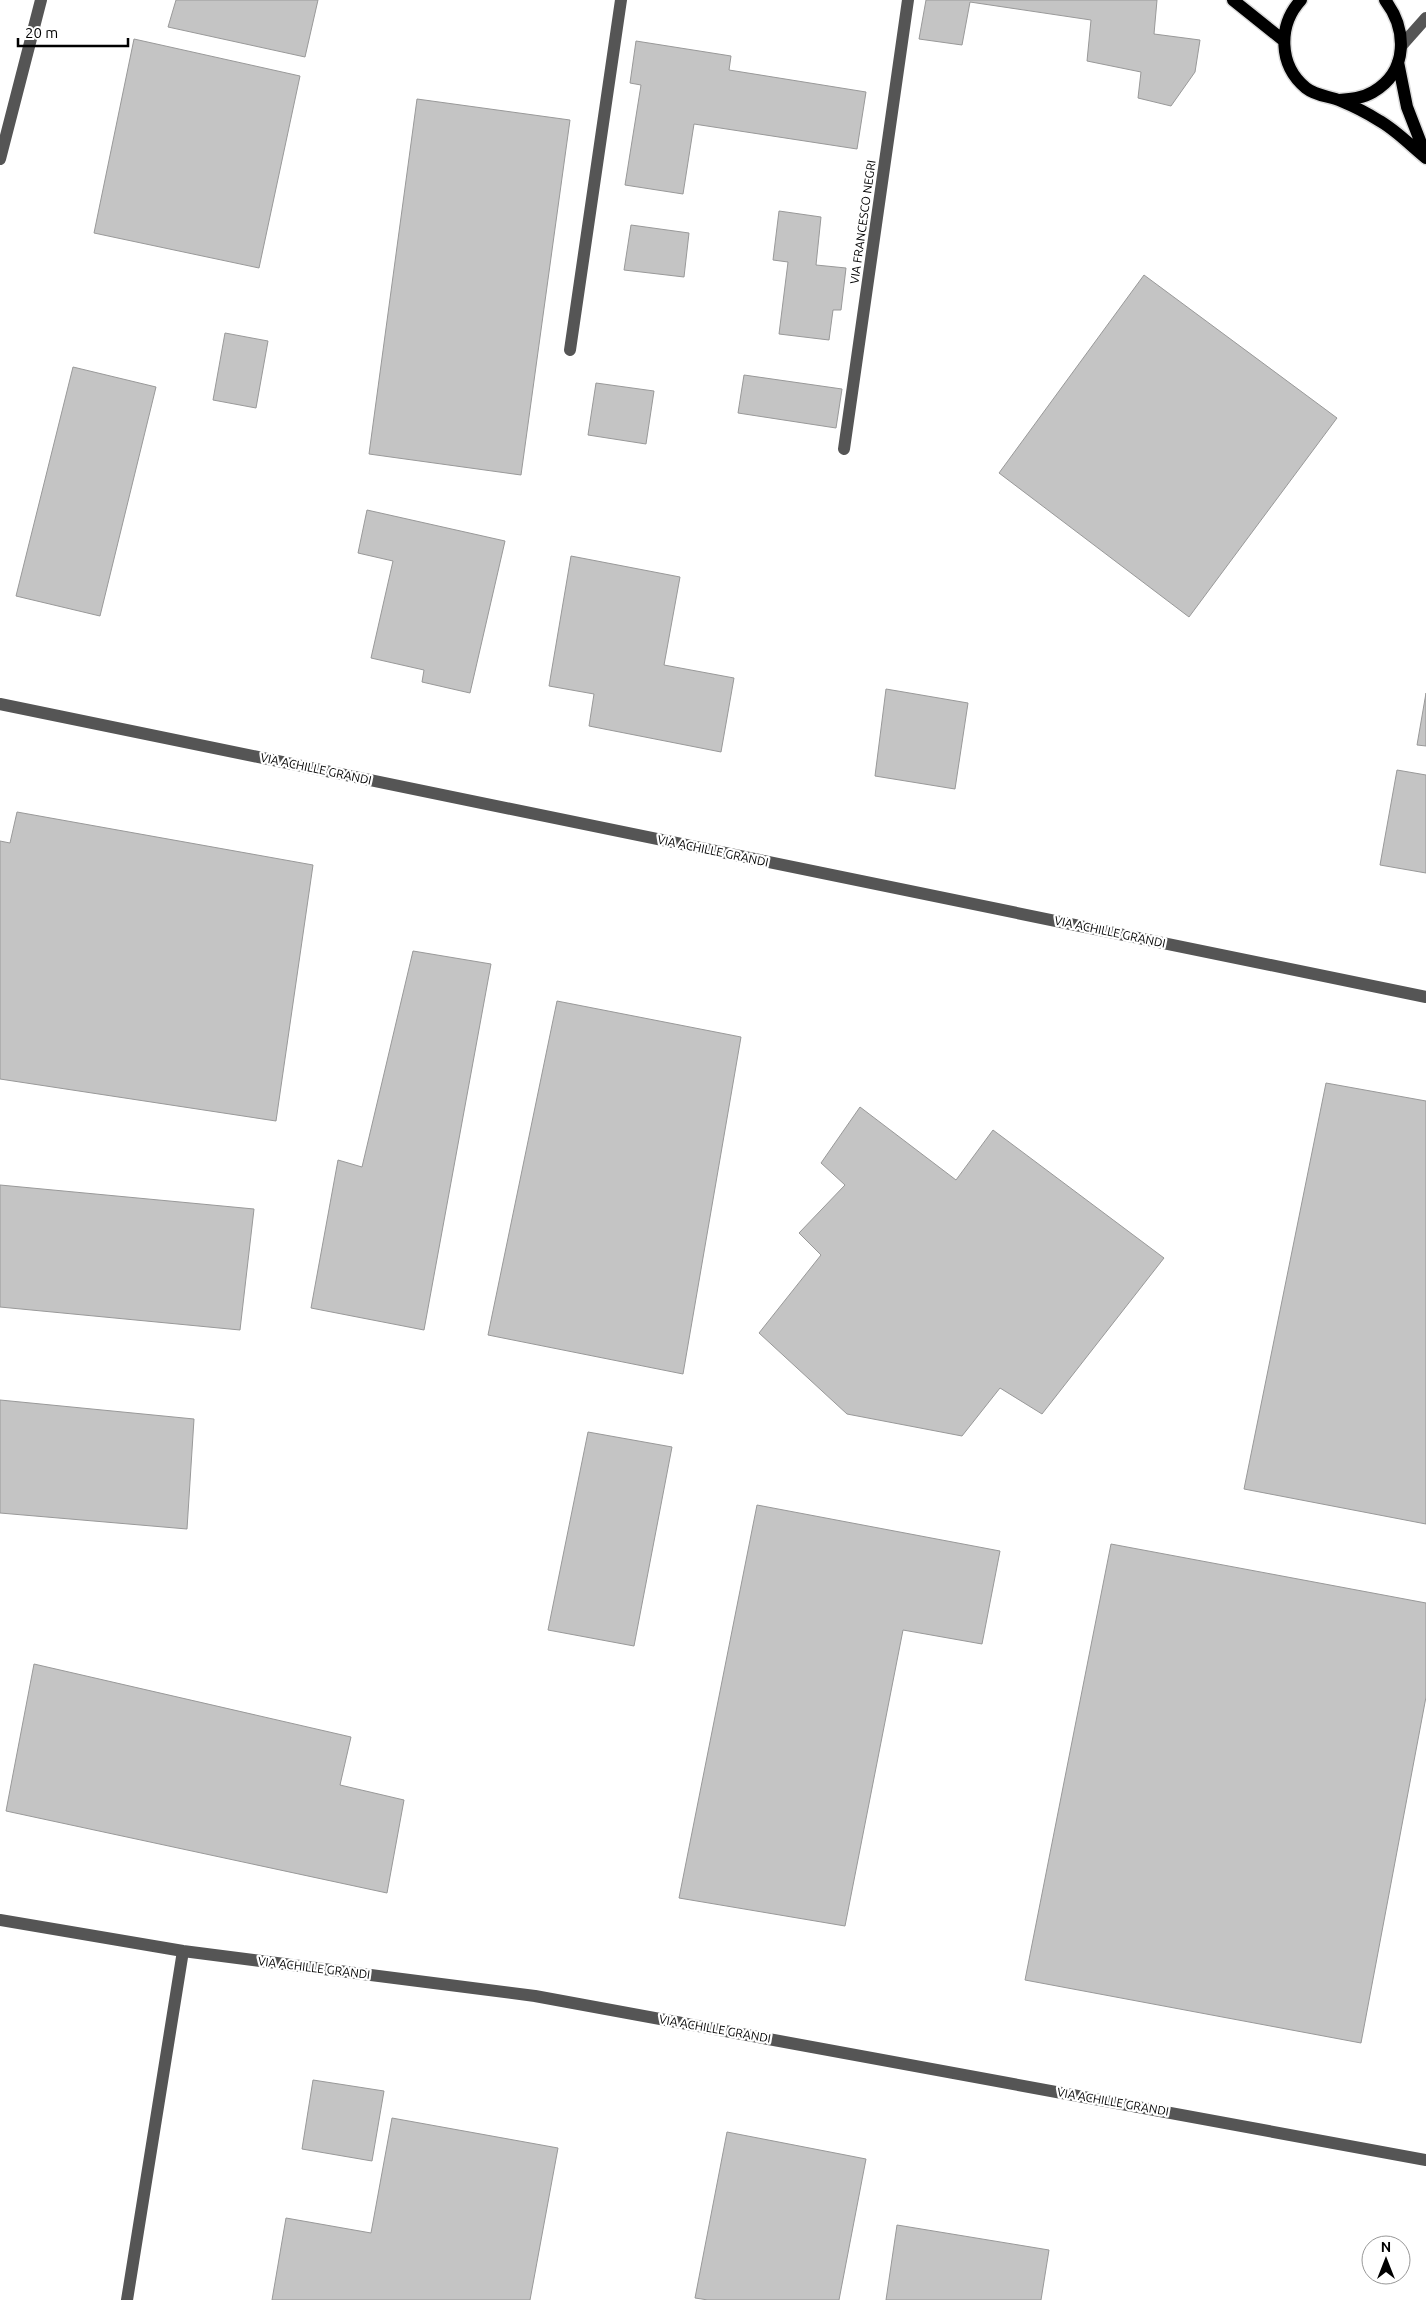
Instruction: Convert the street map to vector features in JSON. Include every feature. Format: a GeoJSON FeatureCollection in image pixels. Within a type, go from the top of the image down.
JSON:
{"type":"FeatureCollection","features":[{"type":"Feature","properties":{"kind":"main road"},"geometry":{"type":"LineString","coordinates":[[1233,0],[1283,40]]}},
{"type":"Feature","properties":{"kind":"main road"},"geometry":{"type":"LineString","coordinates":[[1301,0],[1294,8],[1286,24],[1283,40],[1286,58],[1294,74],[1306,88],[1321,96],[1339,100],[1380,120],[1426,157]]}},
{"type":"Feature","properties":{"kind":"main road"},"geometry":{"type":"LineString","coordinates":[[1339,100],[1358,98],[1374,92],[1389,79],[1398,62],[1402,45],[1400,28],[1394,12],[1385,0]]}},
{"type":"Feature","properties":{"kind":"main road"},"geometry":{"type":"LineString","coordinates":[[1398,62],[1407,107],[1426,157]]}},
{"type":"Feature","properties":{"kind":"street"},"geometry":{"type":"LineString","coordinates":[[0,159],[41,0]]}},
{"type":"Feature","properties":{"kind":"street"},"geometry":{"type":"LineString","coordinates":[[570,350],[621,0]]}},
{"type":"Feature","properties":{"kind":"street","name":"VIA FRANCESCO NEGRI"},"geometry":{"type":"LineString","coordinates":[[844,449],[908,0]]}},
{"type":"Feature","properties":{"kind":"street"},"geometry":{"type":"LineString","coordinates":[[1402,45],[1426,18]]}},
{"type":"Feature","properties":{"kind":"street","name":"VIA ACHILLE GRANDI"},"geometry":{"type":"LineString","coordinates":[[0,704],[1426,997]]}},
{"type":"Feature","properties":{"kind":"street","name":"VIA ACHILLE GRANDI"},"geometry":{"type":"LineString","coordinates":[[0,1920],[183,1951],[534,1996],[1426,2160]]}},
{"type":"Feature","properties":{"kind":"street"},"geometry":{"type":"LineString","coordinates":[[127,2300],[183,1951]]}},
{"type":"Feature","properties":{"kind":"building"},"geometry":{"type":"Polygon","coordinates":[[[176,0],[318,0],[305,57],[168,27],[176,0]]]}},
{"type":"Feature","properties":{"kind":"building"},"geometry":{"type":"Polygon","coordinates":[[[926,0],[1157,0],[1154,34],[1200,40],[1195,72],[1171,106],[1138,98],[1141,72],[1087,61],[1091,20],[970,2],[962,45],[919,39],[926,0]]]}},
{"type":"Feature","properties":{"kind":"building"},"geometry":{"type":"Polygon","coordinates":[[[134,39],[300,76],[259,268],[94,233],[134,39]]]}},
{"type":"Feature","properties":{"kind":"building"},"geometry":{"type":"Polygon","coordinates":[[[636,41],[731,56],[729,70],[866,92],[857,149],[694,124],[683,194],[625,185],[641,85],[630,83],[636,41]]]}},
{"type":"Feature","properties":{"kind":"building"},"geometry":{"type":"Polygon","coordinates":[[[417,99],[570,120],[521,475],[369,454],[417,99]]]}},
{"type":"Feature","properties":{"kind":"building"},"geometry":{"type":"Polygon","coordinates":[[[779,211],[821,217],[816,265],[846,268],[841,310],[833,310],[829,340],[779,334],[788,262],[773,260],[779,211]]]}},
{"type":"Feature","properties":{"kind":"building"},"geometry":{"type":"Polygon","coordinates":[[[631,225],[689,233],[684,277],[624,270],[631,225]]]}},
{"type":"Feature","properties":{"kind":"building"},"geometry":{"type":"Polygon","coordinates":[[[1144,275],[1337,418],[1189,617],[999,473],[1144,275]]]}},
{"type":"Feature","properties":{"kind":"building"},"geometry":{"type":"Polygon","coordinates":[[[225,333],[268,341],[256,408],[213,400],[225,333]]]}},
{"type":"Feature","properties":{"kind":"building"},"geometry":{"type":"Polygon","coordinates":[[[73,367],[156,387],[100,616],[16,596],[73,367]]]}},
{"type":"Feature","properties":{"kind":"building"},"geometry":{"type":"Polygon","coordinates":[[[744,375],[842,389],[836,428],[738,413],[744,375]]]}},
{"type":"Feature","properties":{"kind":"building"},"geometry":{"type":"Polygon","coordinates":[[[596,383],[654,391],[646,444],[588,435],[596,383]]]}},
{"type":"Feature","properties":{"kind":"building"},"geometry":{"type":"Polygon","coordinates":[[[367,510],[505,541],[470,693],[422,682],[424,670],[371,658],[393,561],[358,553],[367,510]]]}},
{"type":"Feature","properties":{"kind":"building"},"geometry":{"type":"Polygon","coordinates":[[[571,556],[680,577],[664,665],[734,678],[721,752],[589,726],[594,694],[549,686],[571,556]]]}},
{"type":"Feature","properties":{"kind":"building"},"geometry":{"type":"Polygon","coordinates":[[[886,689],[968,703],[955,789],[875,776],[886,689]]]}},
{"type":"Feature","properties":{"kind":"building"},"geometry":{"type":"Polygon","coordinates":[[[1426,693],[1426,746],[1417,745],[1426,693]]]}},
{"type":"Feature","properties":{"kind":"building"},"geometry":{"type":"Polygon","coordinates":[[[1397,770],[1426,775],[1426,873],[1380,865],[1397,770]]]}},
{"type":"Feature","properties":{"kind":"building"},"geometry":{"type":"Polygon","coordinates":[[[17,812],[313,865],[276,1121],[0,1079],[0,841],[10,843],[17,812]]]}},
{"type":"Feature","properties":{"kind":"building"},"geometry":{"type":"Polygon","coordinates":[[[413,951],[491,964],[424,1330],[311,1308],[338,1160],[362,1167],[413,951]]]}},
{"type":"Feature","properties":{"kind":"building"},"geometry":{"type":"Polygon","coordinates":[[[557,1001],[741,1037],[683,1374],[488,1335],[557,1001]]]}},
{"type":"Feature","properties":{"kind":"building"},"geometry":{"type":"Polygon","coordinates":[[[1326,1083],[1426,1101],[1426,1524],[1244,1489],[1326,1083]]]}},
{"type":"Feature","properties":{"kind":"building"},"geometry":{"type":"Polygon","coordinates":[[[860,1107],[956,1180],[993,1130],[1164,1258],[1042,1414],[1000,1388],[962,1436],[847,1414],[759,1333],[821,1255],[799,1233],[845,1185],[821,1163],[860,1107]]]}},
{"type":"Feature","properties":{"kind":"building"},"geometry":{"type":"Polygon","coordinates":[[[0,1185],[254,1209],[240,1330],[0,1307],[0,1185]]]}},
{"type":"Feature","properties":{"kind":"building"},"geometry":{"type":"Polygon","coordinates":[[[0,1400],[194,1419],[187,1529],[0,1513],[0,1400]]]}},
{"type":"Feature","properties":{"kind":"building"},"geometry":{"type":"Polygon","coordinates":[[[588,1432],[672,1447],[634,1646],[548,1630],[588,1432]]]}},
{"type":"Feature","properties":{"kind":"building"},"geometry":{"type":"Polygon","coordinates":[[[757,1505],[1000,1551],[982,1644],[903,1630],[845,1926],[679,1898],[757,1505]]]}},
{"type":"Feature","properties":{"kind":"building"},"geometry":{"type":"Polygon","coordinates":[[[1111,1544],[1426,1603],[1426,1697],[1361,2043],[1025,1980],[1111,1544]]]}},
{"type":"Feature","properties":{"kind":"building"},"geometry":{"type":"Polygon","coordinates":[[[34,1664],[351,1737],[340,1785],[404,1800],[387,1893],[6,1811],[34,1664]]]}},
{"type":"Feature","properties":{"kind":"building"},"geometry":{"type":"Polygon","coordinates":[[[313,2080],[384,2091],[372,2161],[302,2149],[313,2080]]]}},
{"type":"Feature","properties":{"kind":"building"},"geometry":{"type":"Polygon","coordinates":[[[392,2118],[558,2148],[530,2300],[272,2300],[286,2218],[371,2233],[392,2118]]]}},
{"type":"Feature","properties":{"kind":"building"},"geometry":{"type":"Polygon","coordinates":[[[727,2132],[866,2159],[839,2300],[708,2300],[695,2298],[727,2132]]]}},
{"type":"Feature","properties":{"kind":"building"},"geometry":{"type":"Polygon","coordinates":[[[897,2225],[1049,2250],[1041,2300],[886,2300],[897,2225]]]}}]}
